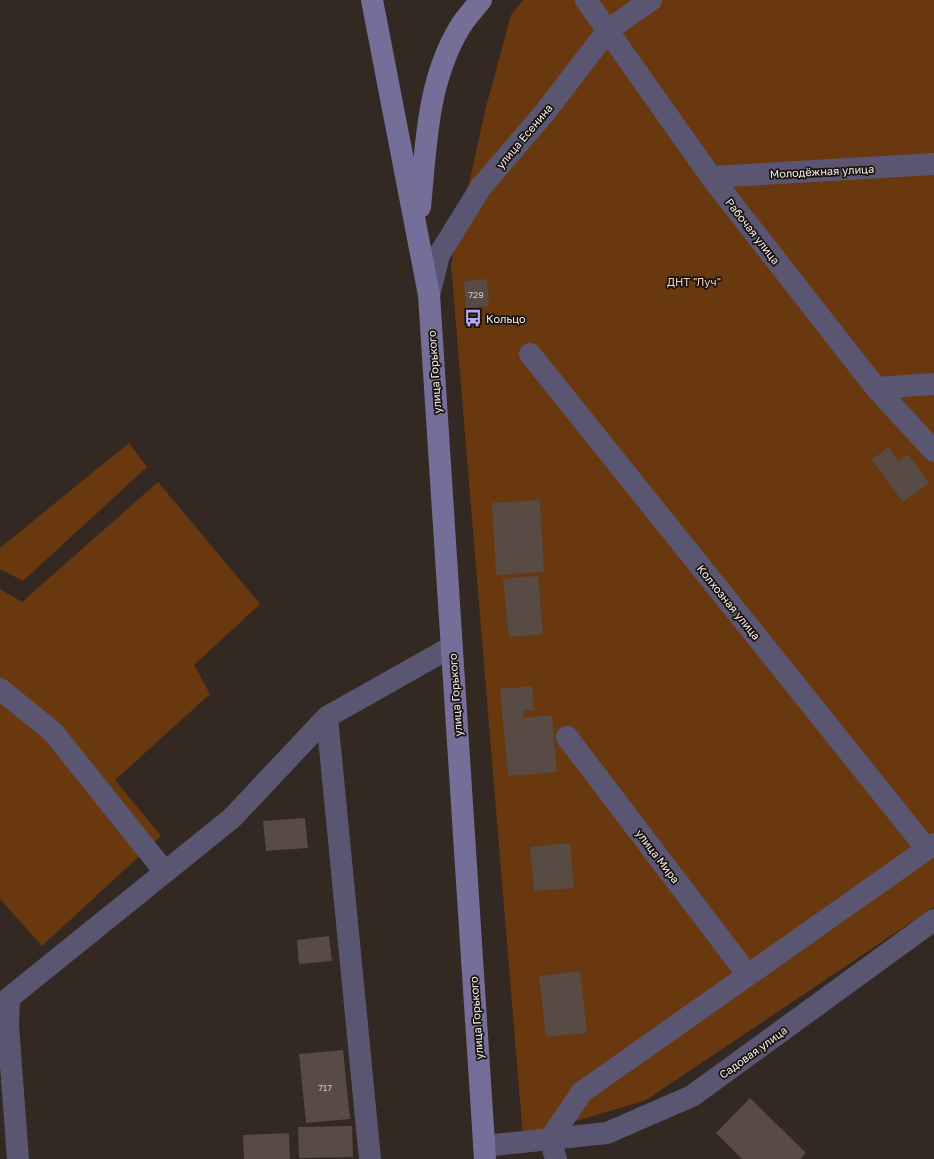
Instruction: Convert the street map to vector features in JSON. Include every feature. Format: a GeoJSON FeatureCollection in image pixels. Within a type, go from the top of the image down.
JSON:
{"type":"FeatureCollection","features":[{"type":"Feature","properties":{"kind":"main road","name":"улица Горького"},"geometry":{"type":"LineString","coordinates":[[372,0],[429,295],[485,1152]]}},
{"type":"Feature","properties":{"kind":"main road"},"geometry":{"type":"LineString","coordinates":[[417,232],[427,134],[433,93],[443,60],[460,26],[480,0]]}},
{"type":"Feature","properties":{"kind":"street","name":"Рабочая улица"},"geometry":{"type":"LineString","coordinates":[[586,0],[711,177],[876,388],[934,450]]}},
{"type":"Feature","properties":{"kind":"street","name":"улица Есенина"},"geometry":{"type":"LineString","coordinates":[[429,295],[440,255],[481,187],[546,111],[608,30],[651,0]]}},
{"type":"Feature","properties":{"kind":"street","name":"Молодёжная улица"},"geometry":{"type":"LineString","coordinates":[[711,177],[934,164]]}},
{"type":"Feature","properties":{"kind":"street","name":"Колхозная улица"},"geometry":{"type":"LineString","coordinates":[[530,354],[931,847]]}},
{"type":"Feature","properties":{"kind":"street"},"geometry":{"type":"LineString","coordinates":[[876,388],[934,384]]}},
{"type":"Feature","properties":{"kind":"street"},"geometry":{"type":"LineString","coordinates":[[18,1159],[8,1026],[8,998],[232,818],[327,717],[451,647]]}},
{"type":"Feature","properties":{"kind":"street"},"geometry":{"type":"LineString","coordinates":[[0,689],[53,732],[165,872]]}},
{"type":"Feature","properties":{"kind":"street"},"geometry":{"type":"LineString","coordinates":[[327,717],[370,1159]]}},
{"type":"Feature","properties":{"kind":"street","name":"улица Мира"},"geometry":{"type":"LineString","coordinates":[[568,737],[748,974]]}},
{"type":"Feature","properties":{"kind":"street"},"geometry":{"type":"LineString","coordinates":[[554,1149],[582,1092],[748,974],[931,847]]}},
{"type":"Feature","properties":{"kind":"street","name":"Садовая улица"},"geometry":{"type":"LineString","coordinates":[[485,1152],[554,1149],[607,1133],[692,1096],[934,920]]}},
{"type":"Feature","properties":{"kind":"green space","name":"ДНТ \"Луч\""},"geometry":{"type":"Polygon","coordinates":[[[523,0],[934,0],[934,907],[646,1100],[523,1137],[451,264],[486,107],[511,15],[523,0]]]}},
{"type":"Feature","properties":{"kind":"green space"},"geometry":{"type":"Polygon","coordinates":[[[129,443],[147,467],[23,581],[0,569],[0,548],[129,443]]]}},
{"type":"Feature","properties":{"kind":"green space"},"geometry":{"type":"Polygon","coordinates":[[[158,482],[260,604],[194,665],[210,694],[115,780],[161,836],[42,946],[0,899],[0,589],[22,602],[158,482]]]}},
{"type":"Feature","properties":{"kind":"building"},"geometry":{"type":"Polygon","coordinates":[[[487,279],[489,306],[466,308],[464,281],[487,279]]]}},
{"type":"Feature","properties":{"kind":"building"},"geometry":{"type":"Polygon","coordinates":[[[888,447],[898,461],[908,454],[929,483],[903,502],[872,460],[888,447]]]}},
{"type":"Feature","properties":{"kind":"building"},"geometry":{"type":"Polygon","coordinates":[[[540,500],[544,572],[496,575],[492,503],[540,500]]]}},
{"type":"Feature","properties":{"kind":"building"},"geometry":{"type":"Polygon","coordinates":[[[538,576],[543,634],[509,637],[503,579],[538,576]]]}},
{"type":"Feature","properties":{"kind":"building"},"geometry":{"type":"Polygon","coordinates":[[[532,686],[534,710],[523,711],[524,718],[552,715],[557,772],[508,776],[500,689],[532,686]]]}},
{"type":"Feature","properties":{"kind":"building"},"geometry":{"type":"Polygon","coordinates":[[[305,818],[308,848],[266,851],[263,821],[305,818]]]}},
{"type":"Feature","properties":{"kind":"building"},"geometry":{"type":"Polygon","coordinates":[[[570,843],[574,888],[534,891],[530,847],[570,843]]]}},
{"type":"Feature","properties":{"kind":"building"},"geometry":{"type":"Polygon","coordinates":[[[329,936],[332,961],[299,964],[297,940],[329,936]]]}},
{"type":"Feature","properties":{"kind":"building"},"geometry":{"type":"Polygon","coordinates":[[[580,971],[587,1033],[546,1037],[539,976],[580,971]]]}},
{"type":"Feature","properties":{"kind":"building"},"geometry":{"type":"Polygon","coordinates":[[[343,1050],[350,1119],[306,1123],[299,1054],[343,1050]]]}},
{"type":"Feature","properties":{"kind":"building"},"geometry":{"type":"Polygon","coordinates":[[[750,1098],[806,1153],[800,1159],[742,1159],[716,1133],[750,1098]]]}},
{"type":"Feature","properties":{"kind":"building"},"geometry":{"type":"Polygon","coordinates":[[[352,1126],[353,1157],[299,1158],[298,1127],[352,1126]]]}},
{"type":"Feature","properties":{"kind":"building"},"geometry":{"type":"Polygon","coordinates":[[[289,1133],[290,1159],[244,1159],[243,1135],[289,1133]]]}},
{"type":"Feature","properties":{"kind":"place","name":"Кольцо"},"geometry":{"type":"Point","coordinates":[473,318]}}]}
